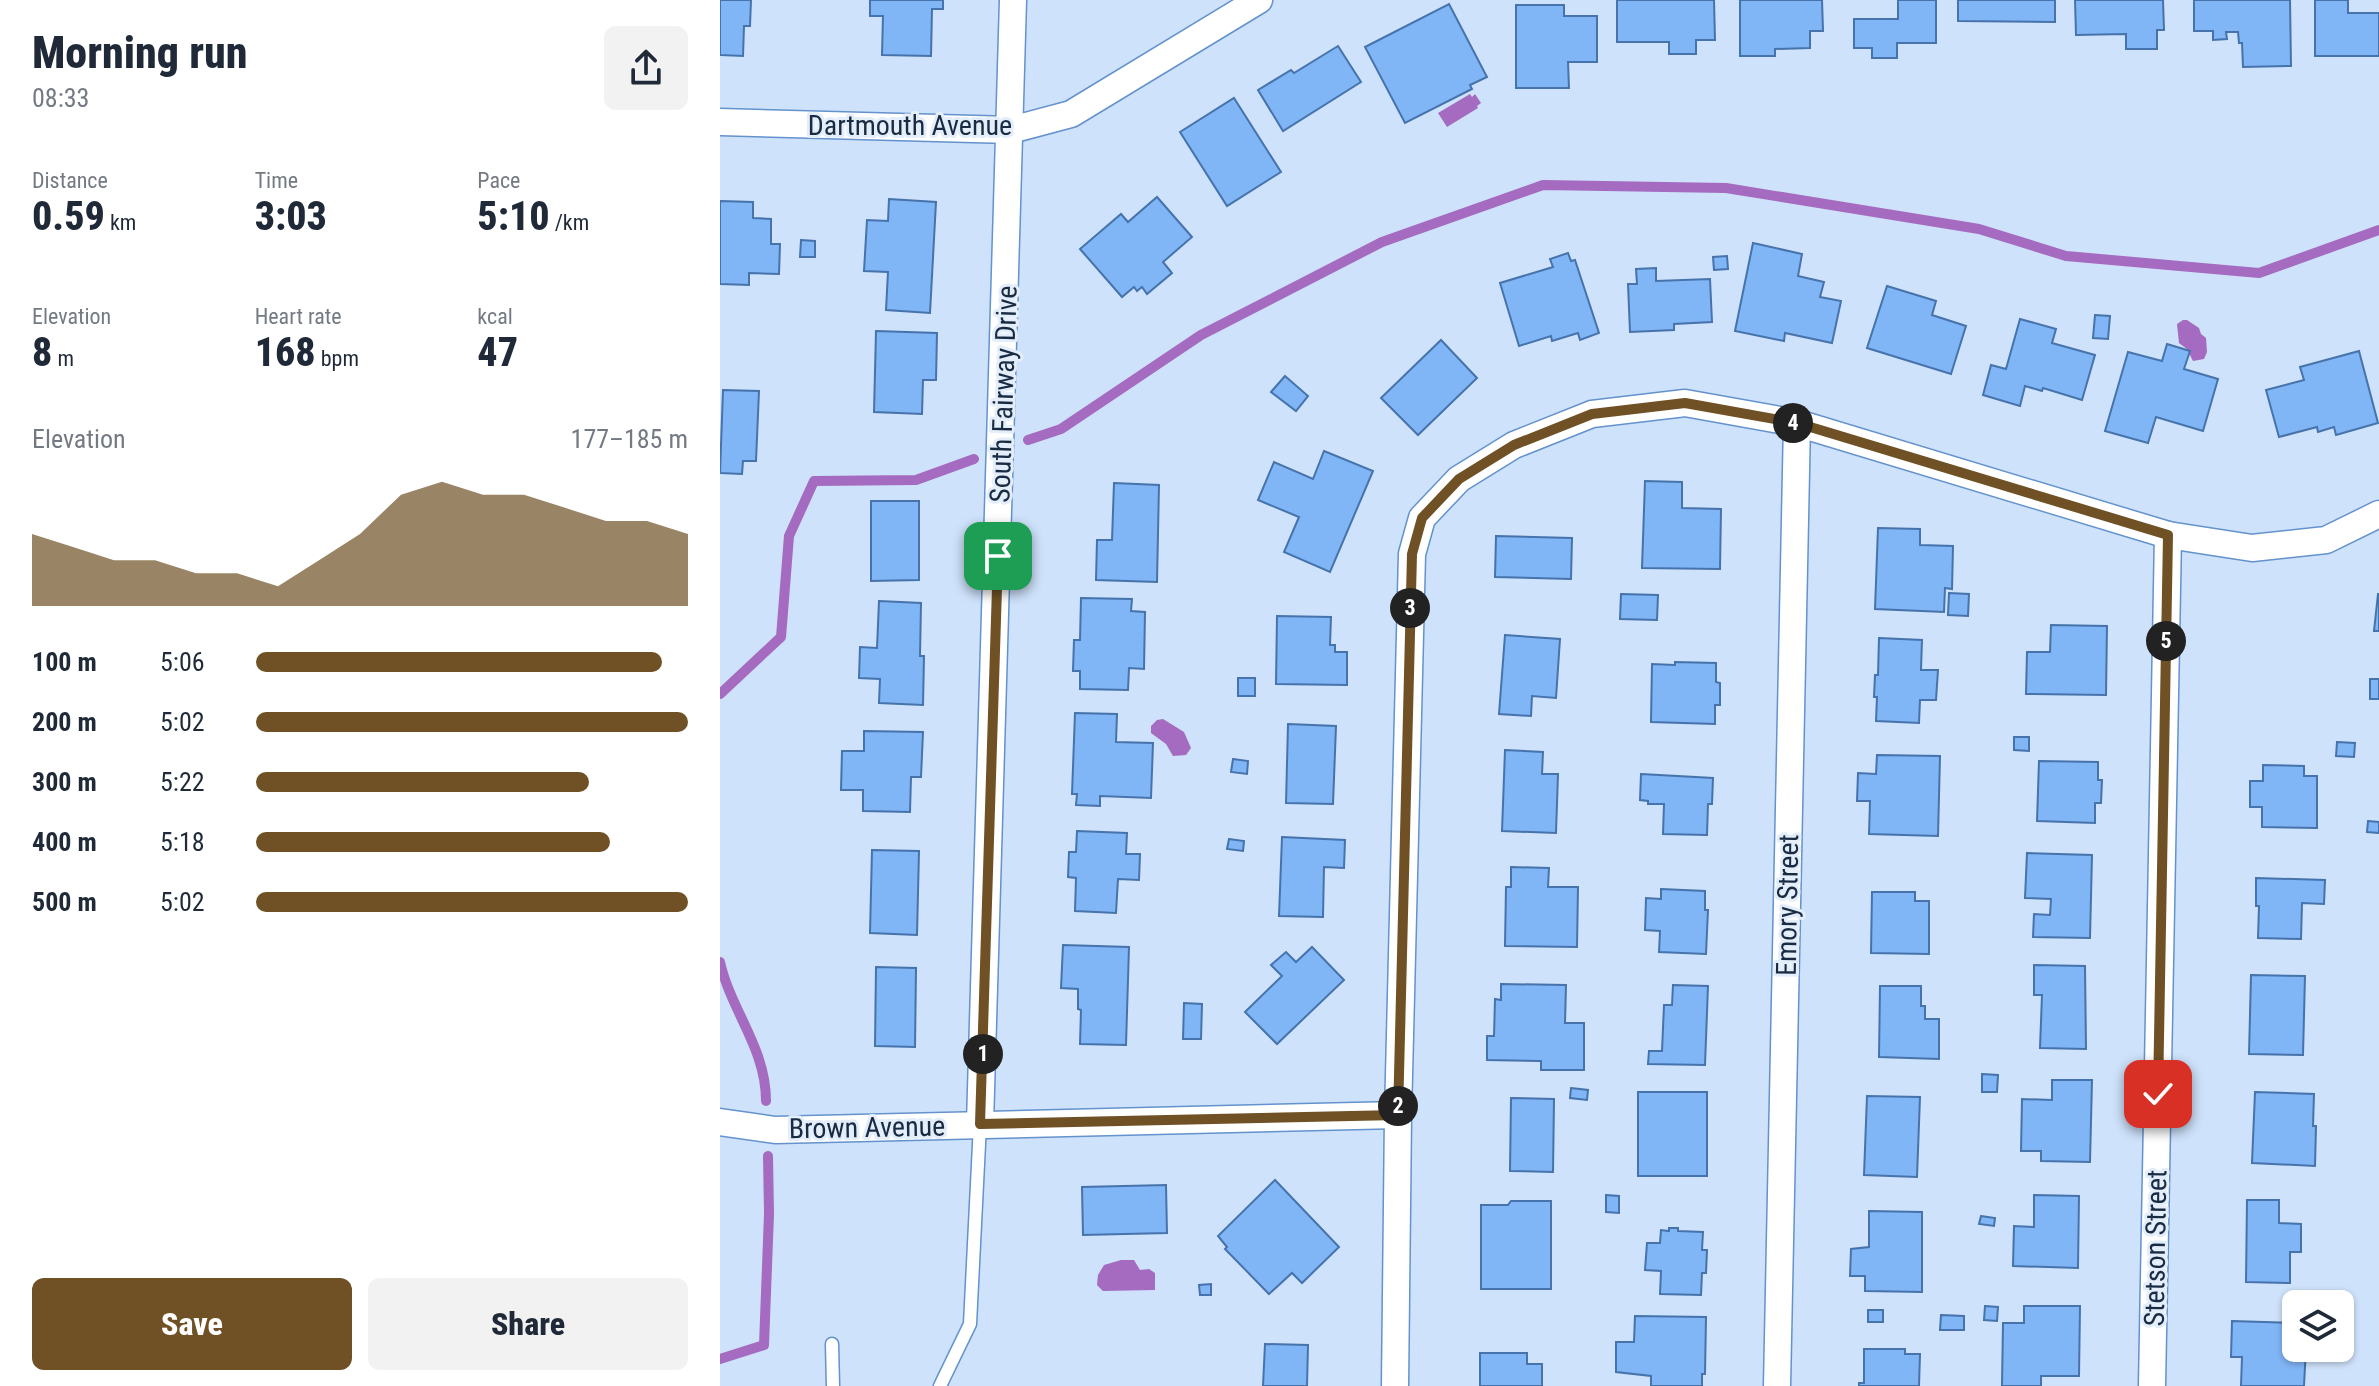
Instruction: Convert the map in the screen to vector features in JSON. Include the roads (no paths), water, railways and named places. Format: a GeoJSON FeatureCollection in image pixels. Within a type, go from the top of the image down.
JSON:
{"type":"FeatureCollection","features":[{"type":"Feature","properties":{"kind":"street","name":"South Fairway Drive"},"geometry":{"type":"LineString","coordinates":[[980,1124],[1013,0]]}},
{"type":"Feature","properties":{"kind":"street","name":"Dartmouth Avenue"},"geometry":{"type":"LineString","coordinates":[[720,122],[1011,130],[1071,114],[1259,0]]}},
{"type":"Feature","properties":{"kind":"street"},"geometry":{"type":"LineString","coordinates":[[1395,1386],[1398,1115],[1412,554],[1422,518],[1459,479],[1514,445],[1592,414],[1685,403],[1797,423],[2168,535],[2252,548],[2326,540],[2379,514]]}},
{"type":"Feature","properties":{"kind":"street","name":"Emory Street"},"geometry":{"type":"LineString","coordinates":[[1777,1386],[1797,423]]}},
{"type":"Feature","properties":{"kind":"street","name":"Stetson Street"},"geometry":{"type":"LineString","coordinates":[[2152,1386],[2168,535]]}},
{"type":"Feature","properties":{"kind":"street","name":"Brown Avenue"},"geometry":{"type":"LineString","coordinates":[[720,1122],[775,1130],[1398,1115]]}},
{"type":"Feature","properties":{"kind":"lane"},"geometry":{"type":"LineString","coordinates":[[940,1386],[970,1324],[980,1124]]}},
{"type":"Feature","properties":{"kind":"lane"},"geometry":{"type":"LineString","coordinates":[[832,1344],[833,1386]]}},
{"type":"Feature","properties":{"kind":"waterway"},"geometry":{"type":"LineString","coordinates":[[1028,440],[1061,429],[1201,335],[1382,242],[1543,185],[1726,188],[1979,229],[2066,256],[2259,273],[2379,230]]}},
{"type":"Feature","properties":{"kind":"waterway"},"geometry":{"type":"LineString","coordinates":[[720,694],[781,637],[789,536],[814,481],[916,480],[974,459]]}},
{"type":"Feature","properties":{"kind":"waterway"},"geometry":{"type":"LineString","coordinates":[[720,962],[760,1064],[766,1101]]}},
{"type":"Feature","properties":{"kind":"waterway"},"geometry":{"type":"LineString","coordinates":[[720,1359],[764,1345],[768,1156]]}}]}
